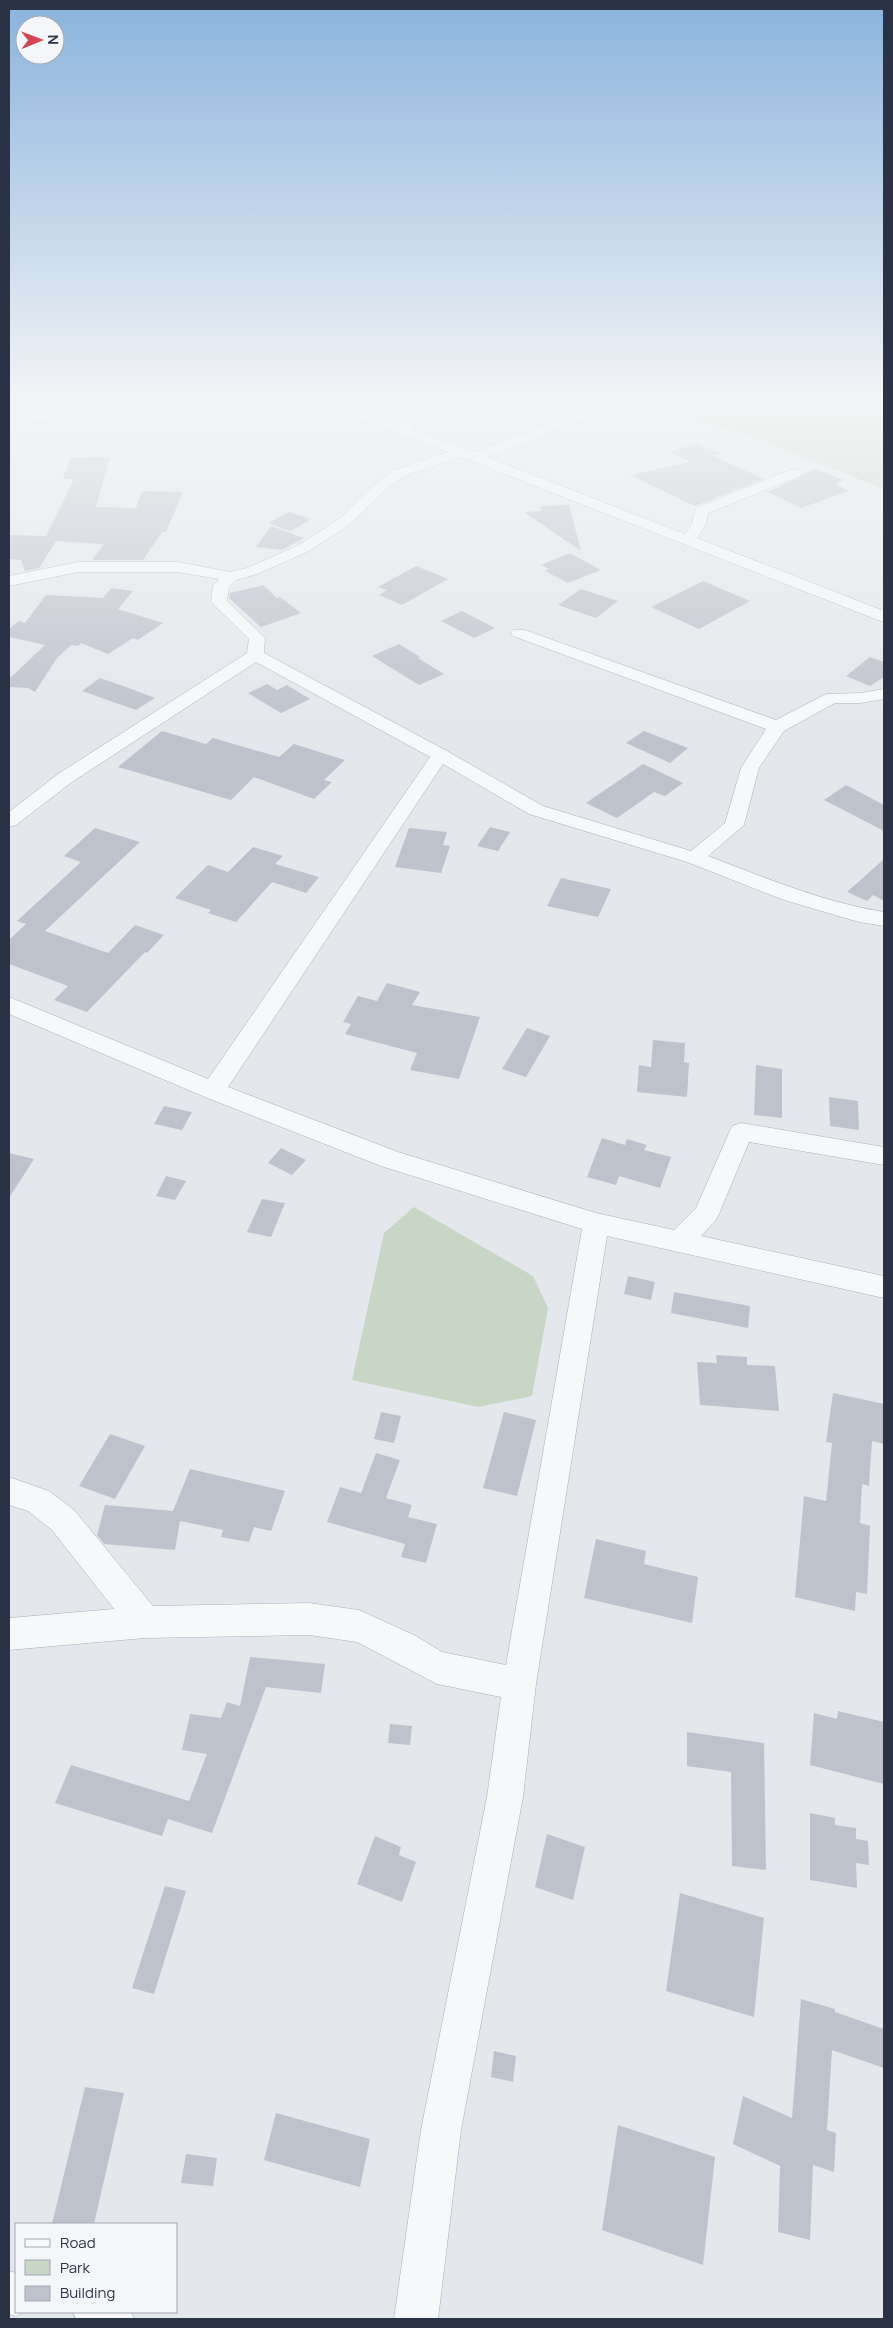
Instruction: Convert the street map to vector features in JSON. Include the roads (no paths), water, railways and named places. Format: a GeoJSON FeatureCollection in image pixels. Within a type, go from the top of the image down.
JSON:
{"type":"FeatureCollection","features":[{"type":"Feature","properties":{"kind":"street"},"geometry":{"type":"LineString","coordinates":[[9,581],[78,567],[178,567],[230,577],[252,571],[304,548],[344,522],[358,509]]}},
{"type":"Feature","properties":{"kind":"street"},"geometry":{"type":"LineString","coordinates":[[608,509],[884,617]]}},
{"type":"Feature","properties":{"kind":"street"},"geometry":{"type":"LineString","coordinates":[[688,540],[699,524],[701,510],[704,509]]}},
{"type":"Feature","properties":{"kind":"street"},"geometry":{"type":"LineString","coordinates":[[230,577],[221,586],[219,602],[257,638],[255,655]]}},
{"type":"Feature","properties":{"kind":"street"},"geometry":{"type":"LineString","coordinates":[[519,633],[777,727]]}},
{"type":"Feature","properties":{"kind":"street"},"geometry":{"type":"LineString","coordinates":[[255,655],[440,755],[536,810],[694,858],[791,894],[859,915],[884,919]]}},
{"type":"Feature","properties":{"kind":"street"},"geometry":{"type":"LineString","coordinates":[[9,822],[65,778],[255,655]]}},
{"type":"Feature","properties":{"kind":"street"},"geometry":{"type":"LineString","coordinates":[[694,858],[734,825],[750,768],[777,727],[832,698],[860,698],[884,694]]}},
{"type":"Feature","properties":{"kind":"street"},"geometry":{"type":"LineString","coordinates":[[213,1091],[440,755]]}},
{"type":"Feature","properties":{"kind":"street"},"geometry":{"type":"LineString","coordinates":[[9,1005],[213,1091],[390,1160],[596,1223],[884,1287]]}},
{"type":"Feature","properties":{"kind":"street"},"geometry":{"type":"LineString","coordinates":[[679,1241],[706,1214],[741,1132],[884,1156]]}},
{"type":"Feature","properties":{"kind":"street"},"geometry":{"type":"LineString","coordinates":[[416,2319],[441,2130],[506,1797],[519,1684],[596,1223]]}},
{"type":"Feature","properties":{"kind":"street"},"geometry":{"type":"LineString","coordinates":[[9,1491],[38,1501],[63,1520],[145,1622]]}},
{"type":"Feature","properties":{"kind":"street"},"geometry":{"type":"LineString","coordinates":[[9,1634],[145,1622],[309,1619],[359,1626],[404,1647],[437,1667],[519,1684]]}},
{"type":"Feature","properties":{"kind":"street"},"geometry":{"type":"LineString","coordinates":[[97,2313],[112,2319]]}}]}
